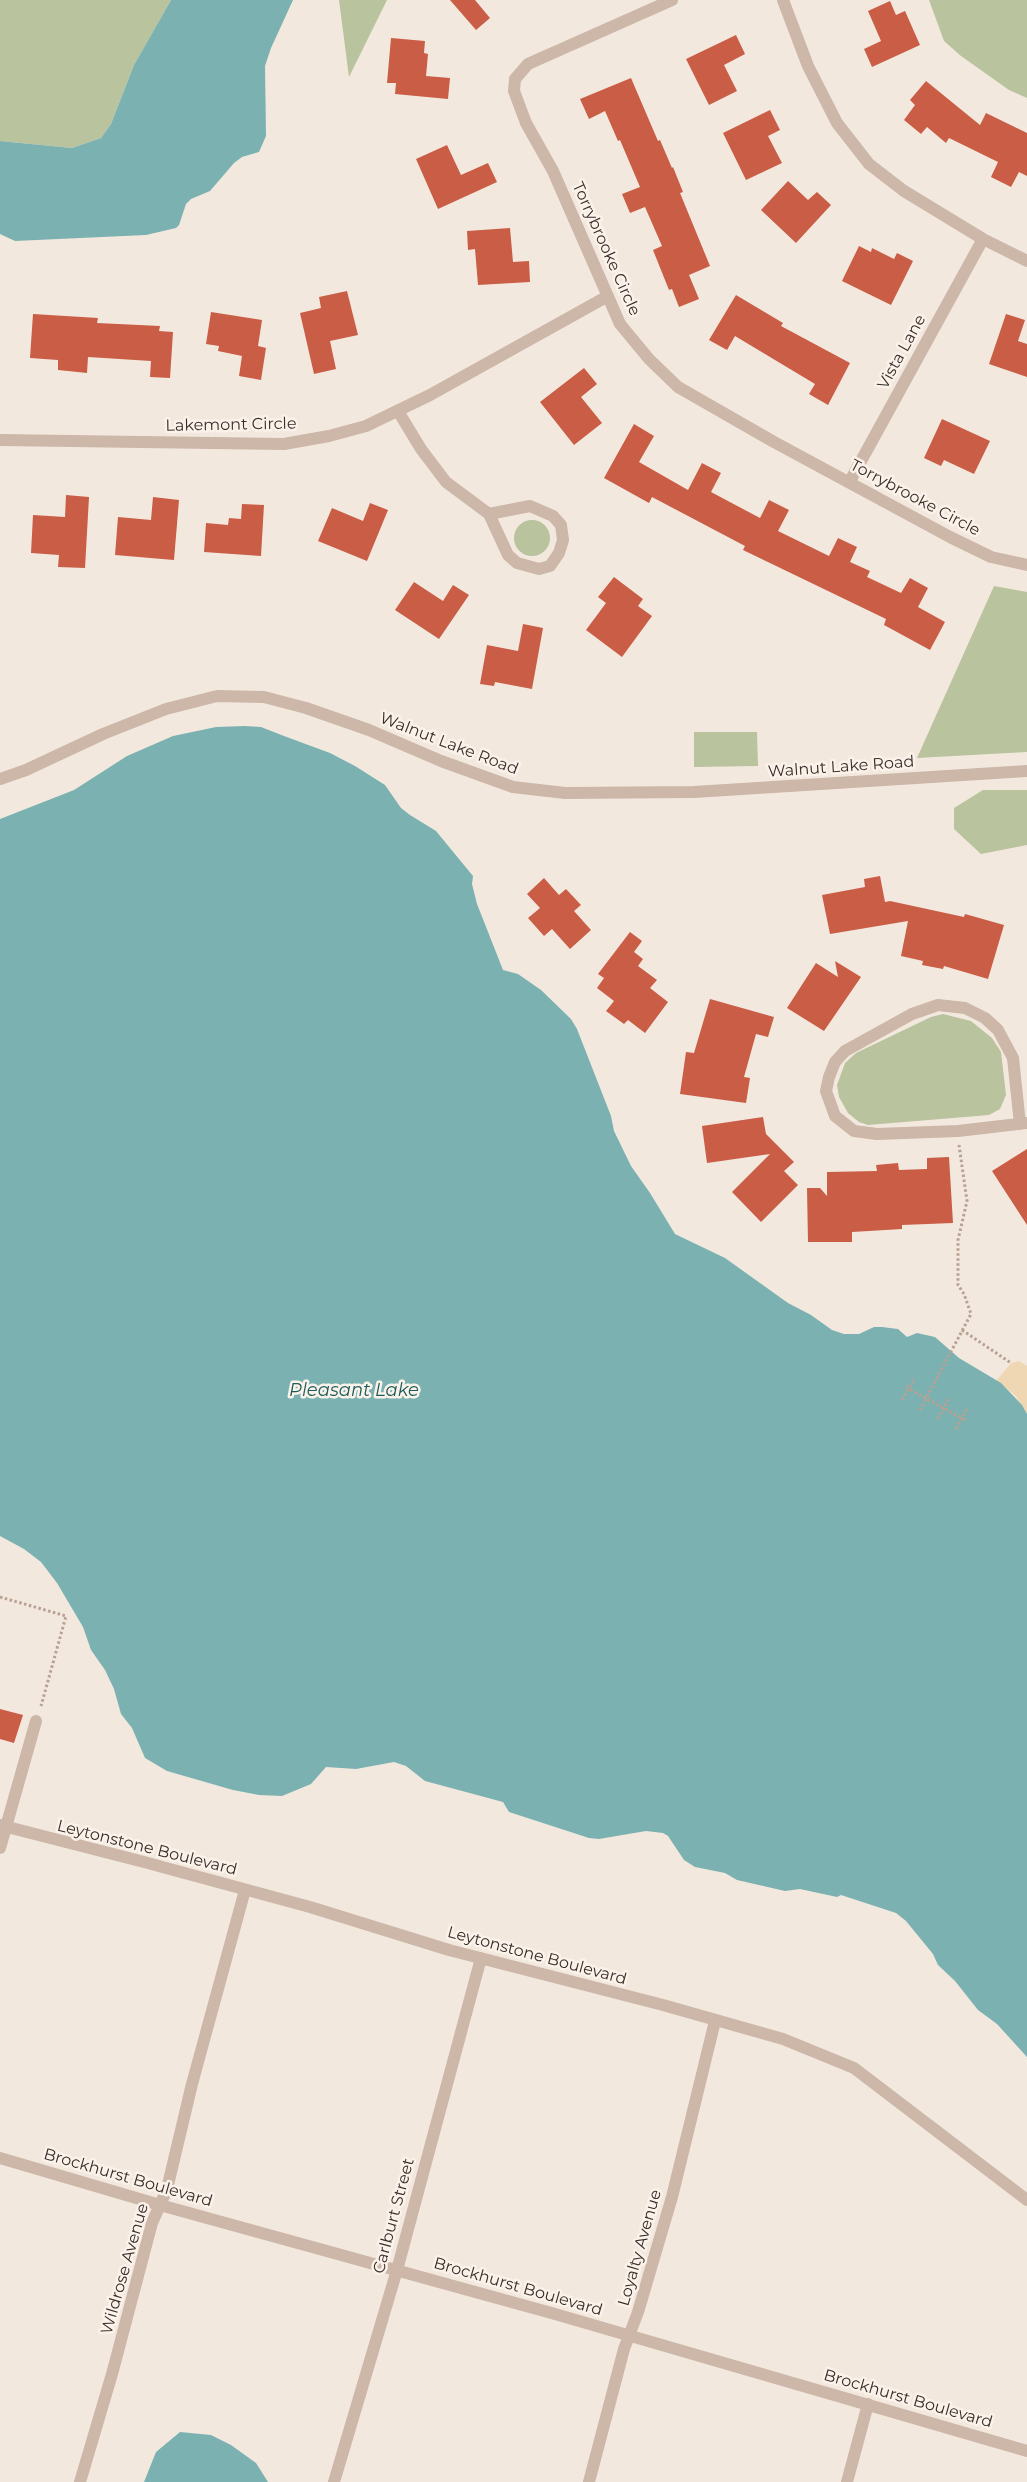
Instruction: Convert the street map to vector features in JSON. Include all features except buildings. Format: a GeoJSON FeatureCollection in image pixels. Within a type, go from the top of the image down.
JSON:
{"type":"FeatureCollection","features":[{"type":"Feature","properties":{"kind":"street","name":"Torrybrooke Circle"},"geometry":{"type":"LineString","coordinates":[[672,0],[528,64],[515,79],[514,91],[526,123],[553,171],[620,324],[649,359],[678,387],[774,442],[850,481],[950,537],[991,556],[1027,565]]}},
{"type":"Feature","properties":{"kind":"street"},"geometry":{"type":"LineString","coordinates":[[782,0],[808,66],[836,122],[869,164],[904,191],[983,239],[1027,261]]}},
{"type":"Feature","properties":{"kind":"street","name":"Vista Lane"},"geometry":{"type":"LineString","coordinates":[[850,481],[983,239]]}},
{"type":"Feature","properties":{"kind":"street","name":"Lakemont Circle"},"geometry":{"type":"LineString","coordinates":[[0,440],[284,444],[329,436],[366,426],[398,411],[608,296]]}},
{"type":"Feature","properties":{"kind":"street"},"geometry":{"type":"LineString","coordinates":[[398,411],[421,449],[446,482],[475,506],[489,514],[508,555],[517,563],[539,569],[550,566],[559,553],[563,540],[561,525],[548,513],[530,506],[489,514]]}},
{"type":"Feature","properties":{"kind":"street","name":"Walnut Lake Road"},"geometry":{"type":"LineString","coordinates":[[0,779],[26,770],[103,734],[166,709],[217,696],[264,697],[306,708],[369,730],[442,761],[512,787],[566,794],[694,792],[1027,771]]}},
{"type":"Feature","properties":{"kind":"street"},"geometry":{"type":"LineString","coordinates":[[938,1005],[965,1008],[985,1018],[998,1030],[1013,1058],[1023,1123],[958,1131],[877,1134],[854,1131],[835,1116],[826,1091],[835,1062],[845,1051],[864,1039],[912,1014],[938,1005]]}},
{"type":"Feature","properties":{"kind":"street"},"geometry":{"type":"LineString","coordinates":[[0,1848],[3,1826],[36,1721]]}},
{"type":"Feature","properties":{"kind":"street","name":"Leytonstone Boulevard"},"geometry":{"type":"LineString","coordinates":[[3,1826],[245,1890],[481,1958],[783,2039],[854,2068],[1027,2200]]}},
{"type":"Feature","properties":{"kind":"street","name":"Wildrose Avenue"},"geometry":{"type":"LineString","coordinates":[[80,2482],[112,2374],[152,2223],[167,2189],[192,2084],[245,1890]]}},
{"type":"Feature","properties":{"kind":"street","name":"Carlburt Street"},"geometry":{"type":"LineString","coordinates":[[334,2482],[397,2270],[481,1958]]}},
{"type":"Feature","properties":{"kind":"street","name":"Loyalty Avenue"},"geometry":{"type":"LineString","coordinates":[[589,2482],[624,2349],[630,2336],[672,2197],[716,2021]]}},
{"type":"Feature","properties":{"kind":"street","name":"Brockhurst Boulevard"},"geometry":{"type":"LineString","coordinates":[[0,2158],[160,2205],[630,2336],[1027,2451]]}},
{"type":"Feature","properties":{"kind":"street"},"geometry":{"type":"LineString","coordinates":[[847,2482],[868,2404]]}},
{"type":"Feature","properties":{"kind":"path"},"geometry":{"type":"LineString","coordinates":[[920,1410],[971,1314],[964,1294],[958,1285],[958,1240],[967,1201],[958,1131]]}},
{"type":"Feature","properties":{"kind":"path"},"geometry":{"type":"LineString","coordinates":[[962,1330],[1011,1363]]}},
{"type":"Feature","properties":{"kind":"path"},"geometry":{"type":"LineString","coordinates":[[902,1400],[907,1388],[915,1378]]}},
{"type":"Feature","properties":{"kind":"path"},"geometry":{"type":"LineString","coordinates":[[907,1388],[964,1419]]}},
{"type":"Feature","properties":{"kind":"path"},"geometry":{"type":"LineString","coordinates":[[938,1419],[950,1398]]}},
{"type":"Feature","properties":{"kind":"path"},"geometry":{"type":"LineString","coordinates":[[956,1429],[964,1419],[968,1408]]}},
{"type":"Feature","properties":{"kind":"path"},"geometry":{"type":"LineString","coordinates":[[0,1597],[66,1616],[36,1721]]}},
{"type":"Feature","properties":{"kind":"green space"},"geometry":{"type":"Polygon","coordinates":[[[0,0],[171,0],[134,65],[111,124],[101,138],[72,148],[0,141],[0,0]]]}},
{"type":"Feature","properties":{"kind":"green space"},"geometry":{"type":"Polygon","coordinates":[[[339,0],[387,0],[349,77],[339,0]]]}},
{"type":"Feature","properties":{"kind":"green space"},"geometry":{"type":"Polygon","coordinates":[[[929,0],[1027,0],[1027,98],[1009,90],[961,56],[944,41],[929,0]]]}},
{"type":"Feature","properties":{"kind":"green space"},"geometry":{"type":"Polygon","coordinates":[[[532,520],[545,525],[550,538],[545,551],[532,556],[519,551],[514,538],[519,525],[532,520]]]}},
{"type":"Feature","properties":{"kind":"green space"},"geometry":{"type":"Polygon","coordinates":[[[994,586],[1027,592],[1027,752],[917,758],[994,586]]]}},
{"type":"Feature","properties":{"kind":"green space"},"geometry":{"type":"Polygon","coordinates":[[[694,732],[757,732],[758,766],[694,767],[694,732]]]}},
{"type":"Feature","properties":{"kind":"green space"},"geometry":{"type":"Polygon","coordinates":[[[983,790],[1027,790],[1027,845],[981,854],[954,829],[954,808],[983,790]]]}},
{"type":"Feature","properties":{"kind":"green space"},"geometry":{"type":"Polygon","coordinates":[[[943,1014],[971,1021],[992,1038],[1001,1052],[1006,1095],[1000,1109],[989,1115],[868,1125],[859,1122],[848,1113],[839,1097],[837,1085],[845,1063],[856,1053],[931,1017],[943,1014]]]}},
{"type":"Feature","properties":{"kind":"sand"},"geometry":{"type":"Polygon","coordinates":[[[1019,1361],[1027,1366],[1027,1414],[1015,1395],[996,1381],[1011,1363],[1019,1361]]]}},
{"type":"Feature","properties":{"kind":"water"},"geometry":{"type":"Polygon","coordinates":[[[171,0],[293,0],[271,48],[265,66],[266,136],[259,152],[242,157],[234,163],[210,191],[191,199],[186,204],[179,225],[176,228],[146,235],[15,241],[0,234],[0,141],[72,148],[101,138],[111,124],[134,65],[171,0]]]}},
{"type":"Feature","properties":{"kind":"water","name":"Pleasant Lake"},"geometry":{"type":"Polygon","coordinates":[[[216,727],[261,727],[330,753],[355,766],[385,785],[401,808],[436,831],[473,876],[472,884],[477,904],[503,970],[518,974],[541,990],[571,1019],[577,1029],[611,1116],[614,1131],[631,1166],[675,1234],[725,1258],[788,1303],[811,1315],[832,1330],[844,1334],[859,1334],[874,1327],[882,1327],[898,1329],[907,1337],[917,1333],[935,1337],[959,1358],[1001,1383],[1022,1405],[1027,1414],[1027,2057],[997,2024],[978,2010],[955,1981],[938,1965],[933,1954],[906,1921],[896,1913],[841,1895],[837,1897],[800,1889],[785,1891],[737,1880],[725,1873],[695,1867],[684,1860],[668,1836],[663,1833],[646,1831],[599,1839],[589,1838],[509,1812],[503,1802],[425,1781],[406,1766],[394,1762],[356,1769],[326,1767],[311,1784],[282,1796],[259,1795],[233,1790],[167,1771],[145,1758],[132,1728],[121,1714],[114,1689],[105,1670],[91,1650],[83,1627],[57,1583],[41,1562],[24,1549],[0,1536],[0,819],[74,790],[127,756],[173,736],[216,727]]]}},
{"type":"Feature","properties":{"kind":"water"},"geometry":{"type":"Polygon","coordinates":[[[180,2432],[211,2435],[231,2445],[256,2463],[268,2482],[144,2482],[156,2452],[180,2432]]]}}]}
